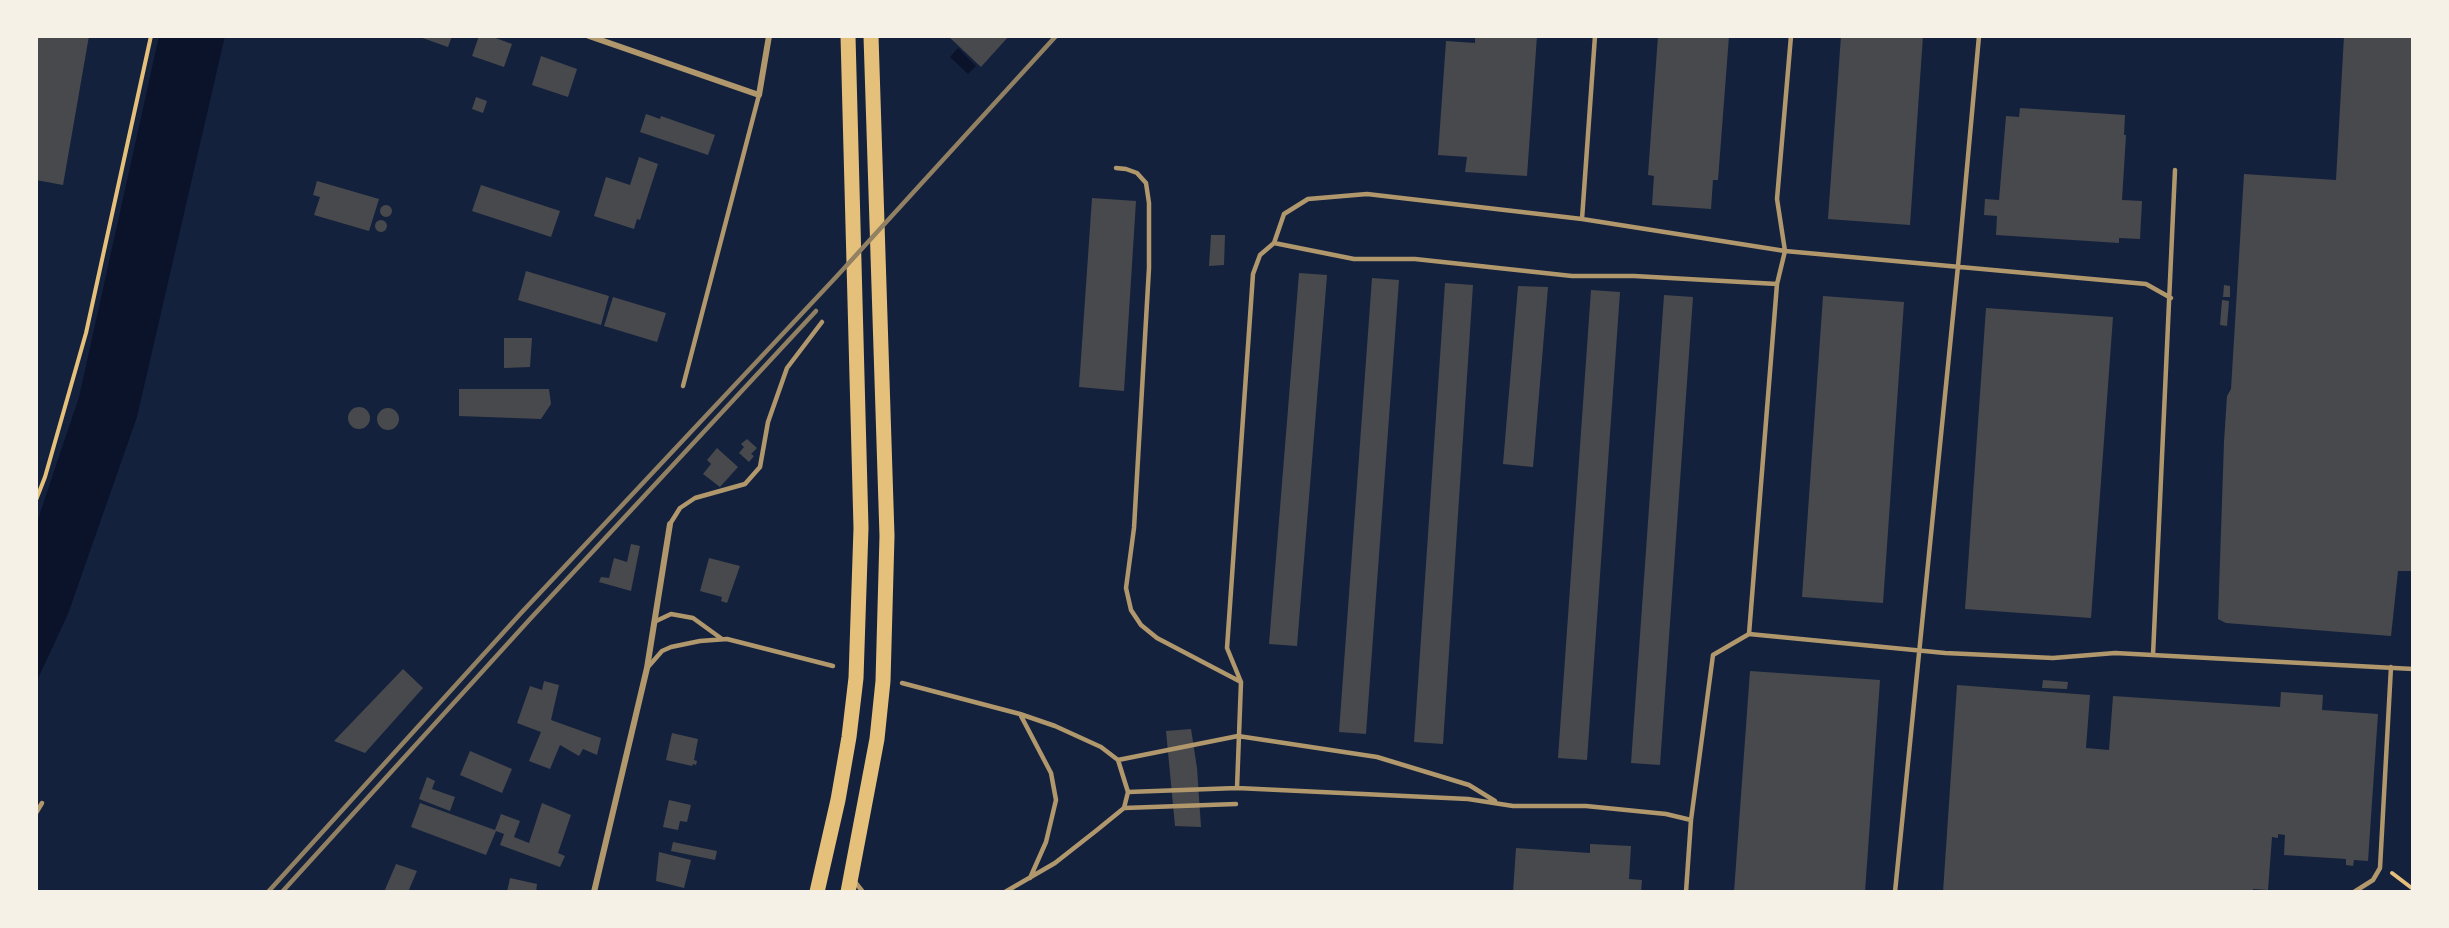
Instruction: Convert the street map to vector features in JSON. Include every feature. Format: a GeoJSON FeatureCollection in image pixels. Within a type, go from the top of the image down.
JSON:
{"type":"FeatureCollection","features":[{"type":"Feature","properties":{"kind":"main road"},"geometry":{"type":"LineString","coordinates":[[817,892],[838,800],[854,690],[861,528],[848,36]]}},
{"type":"Feature","properties":{"kind":"main road"},"geometry":{"type":"LineString","coordinates":[[850,885],[877,740],[883,681],[887,525],[871,36]]}},
{"type":"Feature","properties":{"kind":"street"},"geometry":{"type":"LineString","coordinates":[[589,36],[759,95],[769,36]]}},
{"type":"Feature","properties":{"kind":"street"},"geometry":{"type":"LineString","coordinates":[[594,892],[647,668],[670,524]]}},
{"type":"Feature","properties":{"kind":"lane"},"geometry":{"type":"LineString","coordinates":[[1582,219],[1595,36]]}},
{"type":"Feature","properties":{"kind":"lane"},"geometry":{"type":"LineString","coordinates":[[1749,634],[1777,284],[1785,251],[1777,199],[1791,36]]}},
{"type":"Feature","properties":{"kind":"lane"},"geometry":{"type":"LineString","coordinates":[[1895,892],[1979,36]]}},
{"type":"Feature","properties":{"kind":"lane"},"geometry":{"type":"LineString","coordinates":[[683,386],[759,95]]}},
{"type":"Feature","properties":{"kind":"lane"},"geometry":{"type":"LineString","coordinates":[[1116,168],[1126,168],[1137,173],[1146,183],[1149,203],[1149,268],[1134,528],[1126,588],[1131,610],[1141,625],[1157,638],[1241,682]]}},
{"type":"Feature","properties":{"kind":"lane"},"geometry":{"type":"LineString","coordinates":[[2153,655],[2171,298],[2175,170]]}},
{"type":"Feature","properties":{"kind":"lane"},"geometry":{"type":"LineString","coordinates":[[1237,788],[1241,682],[1227,648],[1253,274],[1260,255],[1274,243],[1284,214],[1308,199],[1367,194],[1582,219],[1785,251],[2146,284],[2171,298]]}},
{"type":"Feature","properties":{"kind":"lane"},"geometry":{"type":"LineString","coordinates":[[1274,243],[1354,259],[1415,259],[1572,276],[1634,276],[1777,284]]}},
{"type":"Feature","properties":{"kind":"lane"},"geometry":{"type":"LineString","coordinates":[[670,524],[680,508],[695,498],[745,484],[760,467],[768,422],[787,368],[822,322]]}},
{"type":"Feature","properties":{"kind":"lane"},"geometry":{"type":"LineString","coordinates":[[654,622],[671,614],[693,618],[722,639]]}},
{"type":"Feature","properties":{"kind":"lane"},"geometry":{"type":"LineString","coordinates":[[1686,892],[1691,820],[1713,655],[1749,634],[1919,651],[2053,658],[2115,653],[2413,669]]}},
{"type":"Feature","properties":{"kind":"lane"},"geometry":{"type":"LineString","coordinates":[[647,668],[662,651],[671,647],[691,642],[722,639],[833,666]]}},
{"type":"Feature","properties":{"kind":"lane"},"geometry":{"type":"LineString","coordinates":[[2354,892],[2373,880],[2380,868],[2391,667]]}},
{"type":"Feature","properties":{"kind":"lane"},"geometry":{"type":"LineString","coordinates":[[902,683],[1020,714],[1101,747],[1118,760],[1128,792],[1124,808]]}},
{"type":"Feature","properties":{"kind":"lane"},"geometry":{"type":"LineString","coordinates":[[1020,714],[1052,773],[1056,800],[1046,842],[1030,878]]}},
{"type":"Feature","properties":{"kind":"lane"},"geometry":{"type":"LineString","coordinates":[[1118,760],[1238,736],[1377,757],[1469,785],[1497,802]]}},
{"type":"Feature","properties":{"kind":"lane"},"geometry":{"type":"LineString","coordinates":[[1128,792],[1237,788],[1468,799],[1514,806],[1586,806],[1620,809],[1666,814],[1691,820]]}},
{"type":"Feature","properties":{"kind":"lane"},"geometry":{"type":"LineString","coordinates":[[36,813],[42,803]]}},
{"type":"Feature","properties":{"kind":"lane"},"geometry":{"type":"LineString","coordinates":[[1005,892],[1055,863],[1124,808],[1236,804]]}},
{"type":"Feature","properties":{"kind":"lane"},"geometry":{"type":"LineString","coordinates":[[850,885],[862,892]]}},
{"type":"Feature","properties":{"kind":"path"},"geometry":{"type":"LineString","coordinates":[[36,500],[45,477],[86,333],[152,36]]}},
{"type":"Feature","properties":{"kind":"path"},"geometry":{"type":"LineString","coordinates":[[2392,873],[2413,888]]}},
{"type":"Feature","properties":{"kind":"water"},"geometry":{"type":"Polygon","coordinates":[[[159,36],[225,36],[137,417],[68,614],[36,683],[36,525],[79,397],[159,36]]]}},
{"type":"Feature","properties":{"kind":"water"},"geometry":{"type":"Polygon","coordinates":[[[958,48],[976,66],[968,74],[950,57],[958,48]]]}},
{"type":"Feature","properties":{"kind":"building"},"geometry":{"type":"Polygon","coordinates":[[[36,36],[89,36],[63,185],[36,180],[36,36]]]}},
{"type":"Feature","properties":{"kind":"building"},"geometry":{"type":"Polygon","coordinates":[[[417,36],[452,36],[448,47],[417,36]]]}},
{"type":"Feature","properties":{"kind":"building"},"geometry":{"type":"Polygon","coordinates":[[[479,36],[490,36],[512,44],[504,67],[472,56],[479,36]]]}},
{"type":"Feature","properties":{"kind":"building"},"geometry":{"type":"Polygon","coordinates":[[[948,36],[1009,36],[981,67],[948,36]]]}},
{"type":"Feature","properties":{"kind":"building"},"geometry":{"type":"Polygon","coordinates":[[[1475,36],[1537,36],[1527,176],[1465,172],[1467,157],[1438,155],[1446,41],[1475,43],[1475,36]]]}},
{"type":"Feature","properties":{"kind":"building"},"geometry":{"type":"Polygon","coordinates":[[[1658,36],[1729,36],[1718,180],[1713,180],[1711,209],[1652,205],[1654,176],[1648,175],[1658,36]]]}},
{"type":"Feature","properties":{"kind":"building"},"geometry":{"type":"Polygon","coordinates":[[[1841,36],[1923,36],[1910,225],[1828,219],[1841,36]]]}},
{"type":"Feature","properties":{"kind":"building"},"geometry":{"type":"Polygon","coordinates":[[[2344,36],[2413,36],[2413,571],[2398,571],[2391,636],[2226,623],[2218,619],[2224,442],[2227,396],[2231,389],[2244,174],[2336,180],[2344,36]]]}},
{"type":"Feature","properties":{"kind":"building"},"geometry":{"type":"Polygon","coordinates":[[[541,56],[577,69],[568,97],[532,85],[541,56]]]}},
{"type":"Feature","properties":{"kind":"building"},"geometry":{"type":"Polygon","coordinates":[[[476,97],[487,101],[483,113],[472,109],[476,97]]]}},
{"type":"Feature","properties":{"kind":"building"},"geometry":{"type":"Polygon","coordinates":[[[2020,108],[2125,115],[2122,200],[2142,201],[2140,239],[2119,238],[2119,243],[1996,235],[1997,216],[1984,215],[1985,199],[1999,200],[2006,116],[2019,117],[2020,108]]]}},
{"type":"Feature","properties":{"kind":"building"},"geometry":{"type":"Polygon","coordinates":[[[646,114],[660,119],[661,116],[715,135],[708,155],[640,132],[646,114]]]}},
{"type":"Feature","properties":{"kind":"building"},"geometry":{"type":"Polygon","coordinates":[[[639,157],[658,164],[640,220],[637,219],[634,229],[594,216],[606,177],[630,185],[639,157]]]}},
{"type":"Feature","properties":{"kind":"building"},"geometry":{"type":"Polygon","coordinates":[[[317,181],[379,199],[369,231],[314,215],[320,197],[313,195],[317,181]]]}},
{"type":"Feature","properties":{"kind":"building"},"geometry":{"type":"Polygon","coordinates":[[[481,185],[560,211],[551,237],[472,211],[481,185]]]}},
{"type":"Feature","properties":{"kind":"building"},"geometry":{"type":"Polygon","coordinates":[[[1092,198],[1136,201],[1124,391],[1079,387],[1092,198]]]}},
{"type":"Feature","properties":{"kind":"building"},"geometry":{"type":"Polygon","coordinates":[[[388,205],[392,211],[388,217],[384,217],[380,209],[388,205]]]}},
{"type":"Feature","properties":{"kind":"building"},"geometry":{"type":"Polygon","coordinates":[[[383,220],[387,226],[383,232],[379,232],[375,224],[383,220]]]}},
{"type":"Feature","properties":{"kind":"building"},"geometry":{"type":"Polygon","coordinates":[[[1211,235],[1225,235],[1224,265],[1209,266],[1211,235]]]}},
{"type":"Feature","properties":{"kind":"building"},"geometry":{"type":"Polygon","coordinates":[[[526,271],[609,296],[601,325],[518,300],[526,271]]]}},
{"type":"Feature","properties":{"kind":"building"},"geometry":{"type":"Polygon","coordinates":[[[1299,273],[1327,275],[1297,646],[1269,644],[1299,273]]]}},
{"type":"Feature","properties":{"kind":"building"},"geometry":{"type":"Polygon","coordinates":[[[1372,278],[1399,280],[1366,734],[1339,732],[1372,278]]]}},
{"type":"Feature","properties":{"kind":"building"},"geometry":{"type":"Polygon","coordinates":[[[1445,283],[1473,285],[1443,744],[1414,742],[1445,283]]]}},
{"type":"Feature","properties":{"kind":"building"},"geometry":{"type":"Polygon","coordinates":[[[2224,285],[2230,286],[2230,297],[2223,297],[2224,285]]]}},
{"type":"Feature","properties":{"kind":"building"},"geometry":{"type":"Polygon","coordinates":[[[1518,286],[1548,287],[1533,467],[1503,464],[1518,286]]]}},
{"type":"Feature","properties":{"kind":"building"},"geometry":{"type":"Polygon","coordinates":[[[1591,290],[1620,292],[1587,760],[1558,758],[1591,290]]]}},
{"type":"Feature","properties":{"kind":"building"},"geometry":{"type":"Polygon","coordinates":[[[1664,295],[1693,297],[1660,765],[1631,763],[1664,295]]]}},
{"type":"Feature","properties":{"kind":"building"},"geometry":{"type":"Polygon","coordinates":[[[1823,296],[1904,302],[1883,603],[1802,597],[1823,296]]]}},
{"type":"Feature","properties":{"kind":"building"},"geometry":{"type":"Polygon","coordinates":[[[613,297],[666,313],[657,342],[604,326],[613,297]]]}},
{"type":"Feature","properties":{"kind":"building"},"geometry":{"type":"Polygon","coordinates":[[[2222,300],[2229,301],[2227,326],[2220,325],[2222,300]]]}},
{"type":"Feature","properties":{"kind":"building"},"geometry":{"type":"Polygon","coordinates":[[[1986,308],[2113,317],[2091,618],[1965,609],[1986,308]]]}},
{"type":"Feature","properties":{"kind":"building"},"geometry":{"type":"Polygon","coordinates":[[[504,338],[532,338],[530,367],[504,368],[504,338]]]}},
{"type":"Feature","properties":{"kind":"building"},"geometry":{"type":"Polygon","coordinates":[[[459,389],[549,389],[551,404],[541,419],[459,416],[459,389]]]}},
{"type":"Feature","properties":{"kind":"building"},"geometry":{"type":"Polygon","coordinates":[[[359,407],[369,414],[370,418],[363,428],[359,429],[349,422],[348,418],[355,408],[359,407]]]}},
{"type":"Feature","properties":{"kind":"building"},"geometry":{"type":"Polygon","coordinates":[[[388,408],[398,415],[399,419],[392,429],[388,430],[378,423],[377,419],[384,409],[388,408]]]}},
{"type":"Feature","properties":{"kind":"building"},"geometry":{"type":"Polygon","coordinates":[[[747,439],[757,448],[751,454],[754,456],[749,462],[739,453],[744,447],[741,444],[747,439]]]}},
{"type":"Feature","properties":{"kind":"building"},"geometry":{"type":"Polygon","coordinates":[[[717,448],[738,467],[720,487],[703,474],[711,464],[707,460],[717,448]]]}},
{"type":"Feature","properties":{"kind":"building"},"geometry":{"type":"Polygon","coordinates":[[[631,544],[640,546],[631,591],[599,582],[601,577],[609,578],[614,558],[627,562],[631,544]]]}},
{"type":"Feature","properties":{"kind":"building"},"geometry":{"type":"Polygon","coordinates":[[[709,558],[740,566],[727,603],[721,601],[722,597],[700,591],[709,558]]]}},
{"type":"Feature","properties":{"kind":"building"},"geometry":{"type":"Polygon","coordinates":[[[403,669],[423,688],[365,753],[334,741],[403,669]]]}},
{"type":"Feature","properties":{"kind":"building"},"geometry":{"type":"Polygon","coordinates":[[[1750,671],[1880,680],[1865,892],[1734,892],[1750,671]]]}},
{"type":"Feature","properties":{"kind":"building"},"geometry":{"type":"Polygon","coordinates":[[[2043,680],[2068,682],[2067,689],[2042,688],[2043,680]]]}},
{"type":"Feature","properties":{"kind":"building"},"geometry":{"type":"Polygon","coordinates":[[[544,681],[559,685],[551,720],[601,738],[597,755],[583,749],[579,756],[560,745],[550,769],[529,761],[541,732],[517,723],[530,686],[542,690],[544,681]]]}},
{"type":"Feature","properties":{"kind":"building"},"geometry":{"type":"Polygon","coordinates":[[[1957,685],[2090,695],[2086,748],[2109,750],[2113,696],[2280,707],[2281,692],[2323,695],[2322,710],[2378,714],[2368,861],[2354,860],[2353,866],[2346,865],[2346,859],[2284,855],[2285,835],[2278,834],[2278,838],[2272,837],[2268,890],[2253,889],[2253,892],[1943,892],[1957,685]]]}},
{"type":"Feature","properties":{"kind":"building"},"geometry":{"type":"Polygon","coordinates":[[[1191,729],[1197,768],[1201,827],[1175,826],[1166,731],[1191,729]]]}},
{"type":"Feature","properties":{"kind":"building"},"geometry":{"type":"Polygon","coordinates":[[[672,733],[698,739],[694,760],[697,761],[696,765],[666,760],[672,733]]]}},
{"type":"Feature","properties":{"kind":"building"},"geometry":{"type":"Polygon","coordinates":[[[470,751],[512,769],[502,793],[460,775],[470,751]]]}},
{"type":"Feature","properties":{"kind":"building"},"geometry":{"type":"Polygon","coordinates":[[[427,777],[435,781],[432,789],[455,797],[450,811],[419,799],[427,777]]]}},
{"type":"Feature","properties":{"kind":"building"},"geometry":{"type":"Polygon","coordinates":[[[669,800],[691,805],[687,822],[680,821],[678,830],[663,827],[669,800]]]}},
{"type":"Feature","properties":{"kind":"building"},"geometry":{"type":"Polygon","coordinates":[[[420,803],[495,830],[501,814],[520,821],[514,837],[529,843],[542,803],[571,815],[558,853],[565,856],[560,867],[500,845],[504,834],[496,831],[486,855],[411,827],[420,803]]]}},
{"type":"Feature","properties":{"kind":"building"},"geometry":{"type":"Polygon","coordinates":[[[673,842],[717,851],[715,860],[671,851],[673,842]]]}},
{"type":"Feature","properties":{"kind":"building"},"geometry":{"type":"Polygon","coordinates":[[[1590,844],[1631,846],[1629,879],[1642,880],[1641,892],[1513,892],[1516,848],[1590,853],[1590,844]]]}},
{"type":"Feature","properties":{"kind":"building"},"geometry":{"type":"Polygon","coordinates":[[[659,852],[691,860],[684,888],[656,881],[659,852]]]}},
{"type":"Feature","properties":{"kind":"building"},"geometry":{"type":"Polygon","coordinates":[[[396,864],[417,871],[408,892],[384,892],[396,864]]]}},
{"type":"Feature","properties":{"kind":"building"},"geometry":{"type":"Polygon","coordinates":[[[510,878],[537,884],[536,892],[507,892],[510,878]]]}},
{"type":"Feature","properties":{"kind":"railway"},"geometry":{"type":"LineString","coordinates":[[268,892],[522,612],[837,276],[1056,36]]}},
{"type":"Feature","properties":{"kind":"railway"},"geometry":{"type":"LineString","coordinates":[[282,892],[531,618],[816,311]]}}]}
